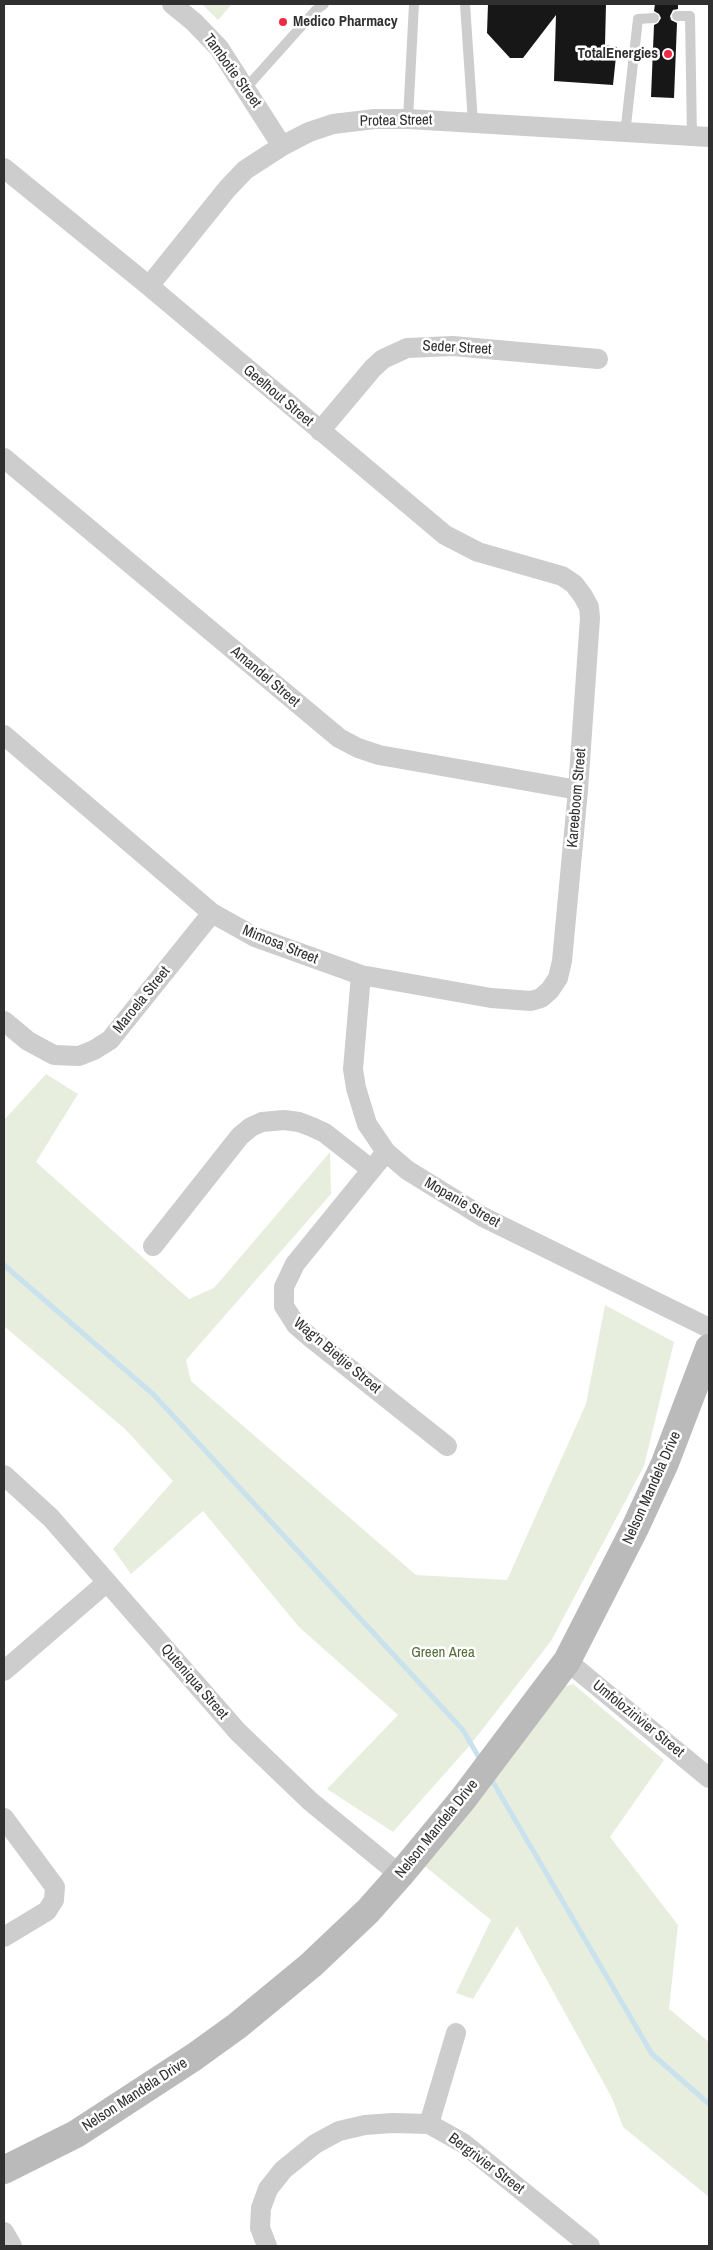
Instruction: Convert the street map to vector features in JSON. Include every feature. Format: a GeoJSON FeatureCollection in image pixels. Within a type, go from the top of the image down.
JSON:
{"type":"FeatureCollection","features":[{"type":"Feature","properties":{"kind":"street","name":"Tambotie Street"},"geometry":{"type":"LineString","coordinates":[[172,4],[194,22],[219,48],[282,146]]}},
{"type":"Feature","properties":{"kind":"street","name":"Protea Street"},"geometry":{"type":"LineString","coordinates":[[149,286],[227,189],[245,170],[282,146],[309,132],[333,124],[375,119],[408,119],[625,134],[701,137]]}},
{"type":"Feature","properties":{"kind":"street","name":"Geelhout Street"},"geometry":{"type":"LineString","coordinates":[[4,168],[149,286],[445,535],[478,552],[550,571],[574,584]]}},
{"type":"Feature","properties":{"kind":"street","name":"Seder Street"},"geometry":{"type":"LineString","coordinates":[[320,431],[373,368],[383,359],[407,348],[453,346],[598,359]]}},
{"type":"Feature","properties":{"kind":"street","name":"Amandel Street"},"geometry":{"type":"LineString","coordinates":[[4,458],[339,738],[358,748],[379,755],[578,790]]}},
{"type":"Feature","properties":{"kind":"street","name":"Kareeboom Street"},"geometry":{"type":"LineString","coordinates":[[531,1001],[541,998],[550,990],[558,978],[562,961],[578,790],[590,618],[589,607],[574,584]]}},
{"type":"Feature","properties":{"kind":"street","name":"Mimosa Street"},"geometry":{"type":"LineString","coordinates":[[4,736],[212,913],[255,938],[361,976],[491,998],[531,1001]]}},
{"type":"Feature","properties":{"kind":"street","name":"Maroela Street"},"geometry":{"type":"LineString","coordinates":[[4,1021],[28,1041],[43,1051],[54,1055],[79,1056],[94,1050],[110,1040],[212,913]]}},
{"type":"Feature","properties":{"kind":"street","name":"Mopanie Street"},"geometry":{"type":"LineString","coordinates":[[361,976],[353,1069],[356,1088],[367,1124],[386,1152],[407,1170],[483,1217],[709,1328]]}},
{"type":"Feature","properties":{"kind":"street"},"geometry":{"type":"LineString","coordinates":[[153,1246],[240,1136],[251,1127],[262,1122],[284,1120],[299,1122],[312,1127],[325,1134],[371,1169]]}},
{"type":"Feature","properties":{"kind":"street","name":"Wag'n Bietjie Street"},"geometry":{"type":"LineString","coordinates":[[386,1152],[295,1264],[284,1287],[284,1306],[296,1325],[311,1338],[447,1446]]}},
{"type":"Feature","properties":{"kind":"street","name":"Nelson Mandela Drive"},"geometry":{"type":"LineString","coordinates":[[4,2170],[76,2134],[194,2057],[237,2026],[310,1965],[368,1910],[400,1875],[463,1799],[567,1661],[635,1528],[665,1463],[709,1348]]}},
{"type":"Feature","properties":{"kind":"street","name":"Quteniqua Street"},"geometry":{"type":"LineString","coordinates":[[4,1475],[51,1518],[238,1732],[310,1801],[400,1875]]}},
{"type":"Feature","properties":{"kind":"street"},"geometry":{"type":"LineString","coordinates":[[4,1671],[106,1583]]}},
{"type":"Feature","properties":{"kind":"street","name":"Umfolozirivier Street"},"geometry":{"type":"LineString","coordinates":[[567,1661],[709,1778]]}},
{"type":"Feature","properties":{"kind":"street"},"geometry":{"type":"LineString","coordinates":[[4,1818],[56,1887],[54,1900],[47,1911],[4,1937]]}},
{"type":"Feature","properties":{"kind":"street"},"geometry":{"type":"LineString","coordinates":[[429,2124],[456,2033]]}},
{"type":"Feature","properties":{"kind":"street","name":"Bergrivier Street"},"geometry":{"type":"LineString","coordinates":[[267,2246],[260,2228],[261,2208],[268,2189],[282,2170],[315,2144],[339,2131],[365,2125],[392,2123],[429,2124],[463,2143],[484,2158],[590,2246]]}},
{"type":"Feature","properties":{"kind":"street"},"geometry":{"type":"LineString","coordinates":[[4,2232],[12,2246]]}},
{"type":"Feature","properties":{"kind":"lane"},"geometry":{"type":"LineString","coordinates":[[246,88],[315,11],[324,4]]}},
{"type":"Feature","properties":{"kind":"lane"},"geometry":{"type":"LineString","coordinates":[[408,119],[414,4]]}},
{"type":"Feature","properties":{"kind":"lane"},"geometry":{"type":"LineString","coordinates":[[465,4],[473,123]]}},
{"type":"Feature","properties":{"kind":"lane"},"geometry":{"type":"LineString","coordinates":[[677,16],[690,16],[701,137]]}},
{"type":"Feature","properties":{"kind":"lane"},"geometry":{"type":"LineString","coordinates":[[625,134],[638,18],[654,18]]}},
{"type":"Feature","properties":{"kind":"green space"},"geometry":{"type":"Polygon","coordinates":[[[202,4],[232,4],[218,20],[202,4]]]}},
{"type":"Feature","properties":{"kind":"green space","name":"Green Area"},"geometry":{"type":"Polygon","coordinates":[[[46,1074],[78,1094],[36,1162],[189,1299],[214,1288],[330,1152],[331,1194],[186,1360],[191,1381],[416,1575],[507,1580],[586,1404],[605,1305],[674,1342],[644,1466],[551,1641],[471,1744],[393,1832],[327,1789],[398,1715],[299,1627],[203,1511],[131,1574],[113,1549],[173,1481],[125,1429],[4,1326],[4,1120],[46,1074]]]}},
{"type":"Feature","properties":{"kind":"green space"},"geometry":{"type":"Polygon","coordinates":[[[573,1684],[664,1760],[610,1837],[678,1925],[669,2009],[709,2042],[709,2197],[623,2127],[612,2098],[517,1926],[473,1999],[456,1993],[491,1920],[416,1859],[553,1690],[573,1684]]]}},
{"type":"Feature","properties":{"kind":"building"},"geometry":{"type":"Polygon","coordinates":[[[488,4],[606,4],[605,45],[617,47],[613,85],[554,81],[556,15],[523,58],[510,58],[487,33],[488,4]]]}},
{"type":"Feature","properties":{"kind":"building"},"geometry":{"type":"Polygon","coordinates":[[[655,4],[678,4],[678,9],[673,10],[670,16],[671,20],[677,23],[674,98],[651,97],[654,25],[661,18],[654,11],[655,4]]]}},
{"type":"Feature","properties":{"kind":"waterway"},"geometry":{"type":"LineString","coordinates":[[4,1265],[153,1394],[463,1730],[481,1761]]}},
{"type":"Feature","properties":{"kind":"waterway"},"geometry":{"type":"LineString","coordinates":[[490,1777],[652,2054],[709,2104]]}},
{"type":"Feature","properties":{"kind":"place","name":"Medico Pharmacy"},"geometry":{"type":"Point","coordinates":[283,22]}},
{"type":"Feature","properties":{"kind":"place","name":"TotalEnergies"},"geometry":{"type":"Point","coordinates":[668,54]}}]}
